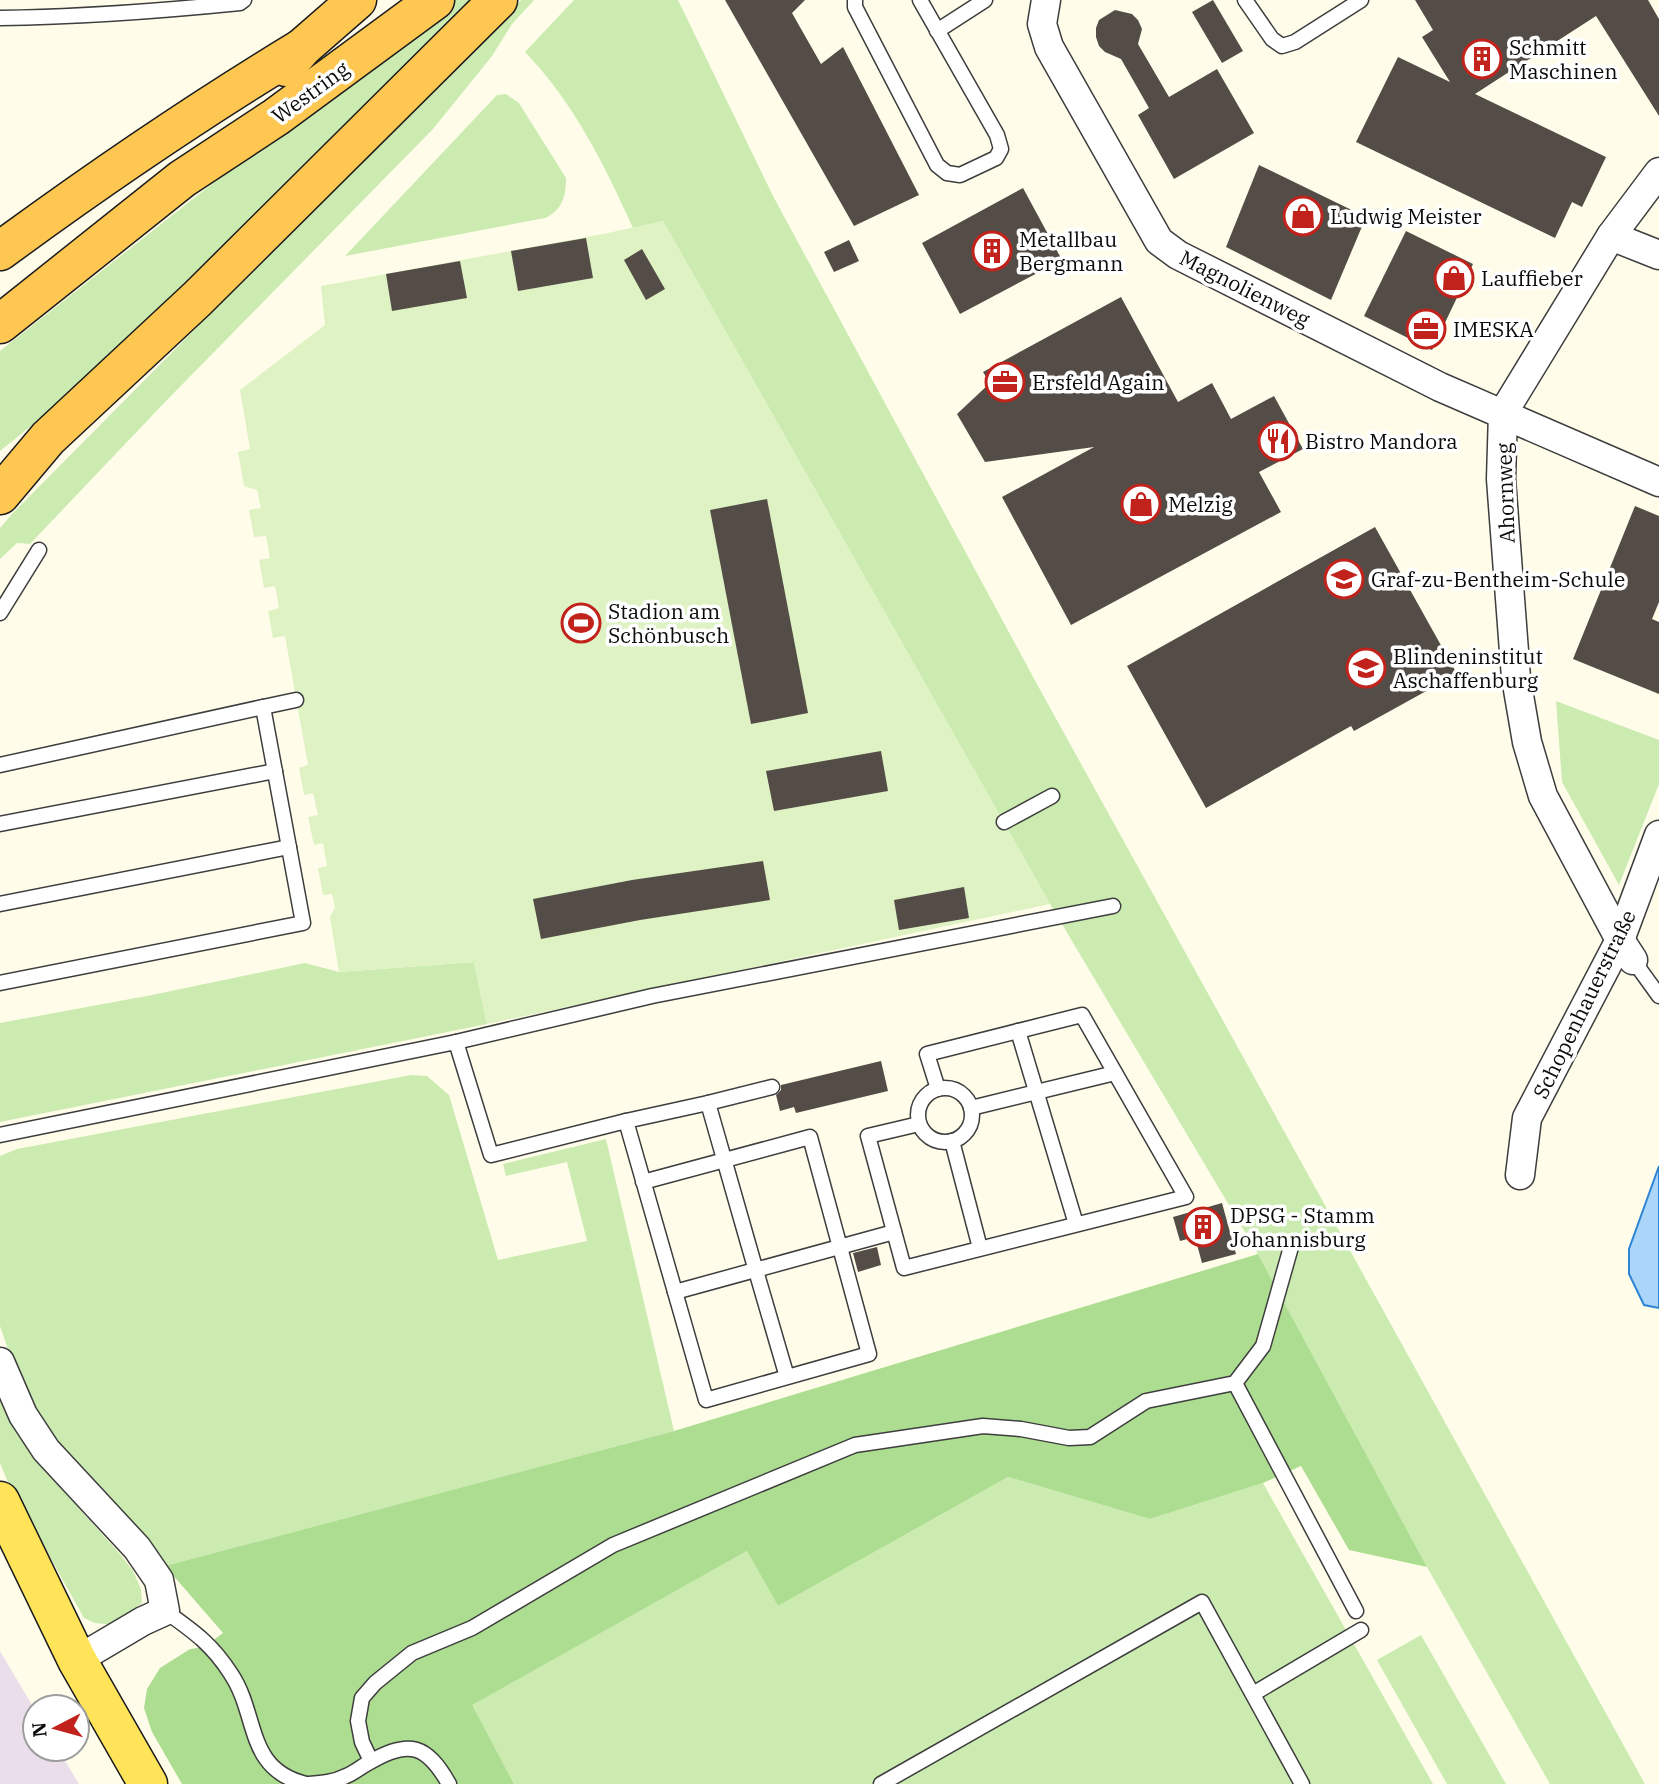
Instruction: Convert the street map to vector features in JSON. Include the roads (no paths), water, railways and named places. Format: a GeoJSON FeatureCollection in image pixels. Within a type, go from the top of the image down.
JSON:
{"type":"FeatureCollection","features":[{"type":"Feature","properties":{"kind":"highway","name":"Westring"},"geometry":{"type":"LineString","coordinates":[[182,179],[258,101],[302,48],[357,0]]}},
{"type":"Feature","properties":{"kind":"highway","name":"Westring"},"geometry":{"type":"LineString","coordinates":[[0,324],[182,179],[276,117],[435,0]]}},
{"type":"Feature","properties":{"kind":"highway"},"geometry":{"type":"LineString","coordinates":[[0,495],[48,438],[197,299],[498,0]]}},
{"type":"Feature","properties":{"kind":"highway"},"geometry":{"type":"LineString","coordinates":[[0,251],[198,112],[302,48]]}},
{"type":"Feature","properties":{"kind":"highway"},"geometry":{"type":"LineString","coordinates":[[0,472],[48,438]]}},
{"type":"Feature","properties":{"kind":"main road"},"geometry":{"type":"LineString","coordinates":[[0,1501],[77,1660],[148,1784]]}},
{"type":"Feature","properties":{"kind":"street","name":"Magnolienweg"},"geometry":{"type":"LineString","coordinates":[[1040,1],[1042,24],[1049,47],[1158,241],[1178,255],[1440,387],[1503,413]]}},
{"type":"Feature","properties":{"kind":"street","name":"Ahornweg"},"geometry":{"type":"LineString","coordinates":[[1626,950],[1543,796],[1527,742],[1516,678],[1501,479],[1503,413],[1611,236],[1659,172]]}},
{"type":"Feature","properties":{"kind":"street"},"geometry":{"type":"LineString","coordinates":[[1611,236],[1659,255]]}},
{"type":"Feature","properties":{"kind":"street"},"geometry":{"type":"LineString","coordinates":[[1503,413],[1659,482]]}},
{"type":"Feature","properties":{"kind":"street","name":"Schopenhauerstraße"},"geometry":{"type":"LineString","coordinates":[[1520,1175],[1527,1118],[1626,950],[1659,835]]}},
{"type":"Feature","properties":{"kind":"street"},"geometry":{"type":"LineString","coordinates":[[0,1363],[23,1415],[46,1450],[137,1548],[159,1580],[165,1611],[77,1660]]}},
{"type":"Feature","properties":{"kind":"lane"},"geometry":{"type":"LineString","coordinates":[[0,18],[80,17],[240,3],[244,0]]}},
{"type":"Feature","properties":{"kind":"lane"},"geometry":{"type":"LineString","coordinates":[[855,0],[855,7],[937,165],[947,173],[960,175],[996,158],[1001,149],[997,135],[920,0]]}},
{"type":"Feature","properties":{"kind":"lane"},"geometry":{"type":"LineString","coordinates":[[937,30],[985,0]]}},
{"type":"Feature","properties":{"kind":"lane"},"geometry":{"type":"LineString","coordinates":[[1245,0],[1272,40],[1282,46],[1295,42],[1361,0]]}},
{"type":"Feature","properties":{"kind":"lane"},"geometry":{"type":"LineString","coordinates":[[0,613],[39,550]]}},
{"type":"Feature","properties":{"kind":"lane"},"geometry":{"type":"LineString","coordinates":[[0,765],[296,700]]}},
{"type":"Feature","properties":{"kind":"lane"},"geometry":{"type":"LineString","coordinates":[[0,982],[303,923],[263,707]]}},
{"type":"Feature","properties":{"kind":"lane"},"geometry":{"type":"LineString","coordinates":[[0,824],[275,771]]}},
{"type":"Feature","properties":{"kind":"lane"},"geometry":{"type":"LineString","coordinates":[[1004,821],[1052,796]]}},
{"type":"Feature","properties":{"kind":"lane"},"geometry":{"type":"LineString","coordinates":[[0,904],[289,847]]}},
{"type":"Feature","properties":{"kind":"lane"},"geometry":{"type":"LineString","coordinates":[[0,1135],[456,1042],[652,996],[1113,906]]}},
{"type":"Feature","properties":{"kind":"lane"},"geometry":{"type":"LineString","coordinates":[[1626,950],[1659,996]]}},
{"type":"Feature","properties":{"kind":"lane"},"geometry":{"type":"LineString","coordinates":[[919,1124],[868,1136],[904,1268],[1186,1197],[1082,1015],[927,1054],[937,1089]]}},
{"type":"Feature","properties":{"kind":"lane"},"geometry":{"type":"LineString","coordinates":[[1018,1031],[1076,1224]]}},
{"type":"Feature","properties":{"kind":"lane"},"geometry":{"type":"LineString","coordinates":[[456,1042],[491,1154],[772,1087]]}},
{"type":"Feature","properties":{"kind":"lane"},"geometry":{"type":"LineString","coordinates":[[971,1108],[1115,1073]]}},
{"type":"Feature","properties":{"kind":"lane"},"geometry":{"type":"LineString","coordinates":[[937,1089],[955,1090],[967,1099],[971,1108],[972,1118],[966,1132],[952,1142],[930,1138],[919,1124],[917,1115],[920,1103],[928,1093],[937,1089]]}},
{"type":"Feature","properties":{"kind":"lane"},"geometry":{"type":"LineString","coordinates":[[708,1102],[787,1377]]}},
{"type":"Feature","properties":{"kind":"lane"},"geometry":{"type":"LineString","coordinates":[[626,1121],[643,1182],[706,1400],[869,1354],[810,1137],[643,1182]]}},
{"type":"Feature","properties":{"kind":"lane"},"geometry":{"type":"LineString","coordinates":[[952,1142],[980,1248]]}},
{"type":"Feature","properties":{"kind":"lane"},"geometry":{"type":"LineString","coordinates":[[675,1292],[894,1232]]}},
{"type":"Feature","properties":{"kind":"lane"},"geometry":{"type":"LineString","coordinates":[[371,1761],[362,1742],[358,1721],[362,1698],[375,1684],[412,1653],[472,1628],[613,1545],[855,1445],[983,1426],[1021,1429],[1069,1438],[1090,1437],[1146,1401],[1235,1382],[1263,1346],[1291,1247]]}},
{"type":"Feature","properties":{"kind":"lane"},"geometry":{"type":"LineString","coordinates":[[1235,1382],[1356,1611]]}},
{"type":"Feature","properties":{"kind":"lane"},"geometry":{"type":"LineString","coordinates":[[881,1784],[1202,1602],[1302,1784]]}},
{"type":"Feature","properties":{"kind":"lane"},"geometry":{"type":"LineString","coordinates":[[165,1611],[206,1640],[233,1675],[250,1714],[257,1746],[269,1763],[287,1779],[307,1784],[327,1783],[346,1776],[388,1753],[405,1749],[421,1750],[432,1758],[449,1784]]}},
{"type":"Feature","properties":{"kind":"lane"},"geometry":{"type":"LineString","coordinates":[[1253,1694],[1361,1630]]}},
{"type":"Feature","properties":{"kind":"water"},"geometry":{"type":"Polygon","coordinates":[[[1659,1166],[1659,1308],[1644,1305],[1629,1274],[1629,1249],[1659,1166]]]}},
{"type":"Feature","properties":{"kind":"place","name":"Schmitt Maschinen"},"geometry":{"type":"Point","coordinates":[1482,59]}},
{"type":"Feature","properties":{"kind":"place","name":"Ludwig Meister"},"geometry":{"type":"Point","coordinates":[1303,216]}},
{"type":"Feature","properties":{"kind":"place","name":"Metallbau Bergmann"},"geometry":{"type":"Point","coordinates":[992,251]}},
{"type":"Feature","properties":{"kind":"place","name":"Lauffieber"},"geometry":{"type":"Point","coordinates":[1454,278]}},
{"type":"Feature","properties":{"kind":"place","name":"IMESKA"},"geometry":{"type":"Point","coordinates":[1426,329]}},
{"type":"Feature","properties":{"kind":"place","name":"Ersfeld Again"},"geometry":{"type":"Point","coordinates":[1005,382]}},
{"type":"Feature","properties":{"kind":"place","name":"Bistro Mandora"},"geometry":{"type":"Point","coordinates":[1278,441]}},
{"type":"Feature","properties":{"kind":"place","name":"Melzig"},"geometry":{"type":"Point","coordinates":[1141,504]}},
{"type":"Feature","properties":{"kind":"place","name":"Graf-zu-Bentheim-Schule"},"geometry":{"type":"Point","coordinates":[1344,579]}},
{"type":"Feature","properties":{"kind":"place","name":"Stadion am Schönbusch"},"geometry":{"type":"Point","coordinates":[581,623]}},
{"type":"Feature","properties":{"kind":"place","name":"Blindeninstitut Aschaffenburg"},"geometry":{"type":"Point","coordinates":[1366,668]}},
{"type":"Feature","properties":{"kind":"place","name":"DPSG - Stamm Johannisburg"},"geometry":{"type":"Point","coordinates":[1203,1227]}}]}
